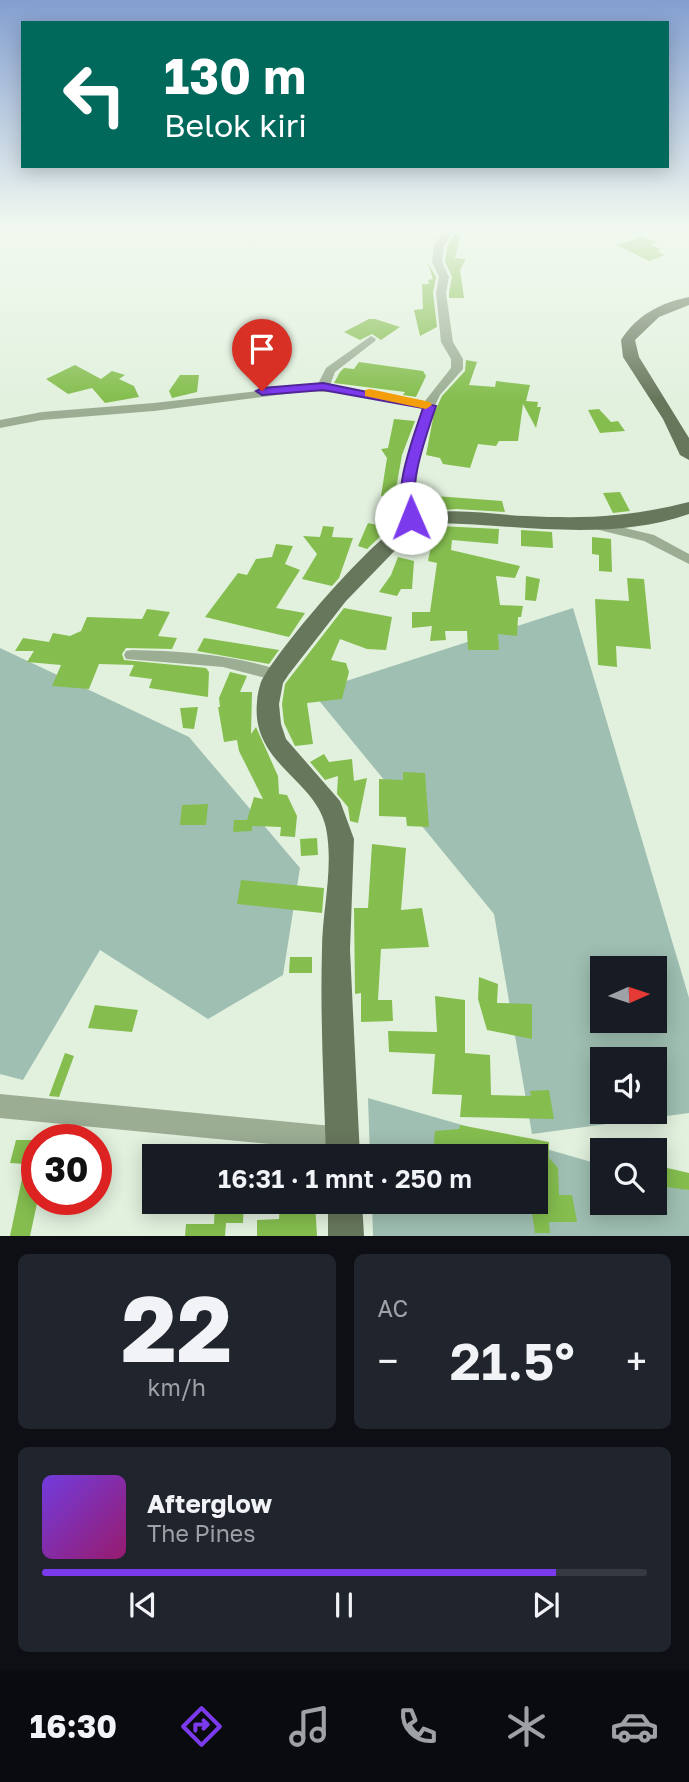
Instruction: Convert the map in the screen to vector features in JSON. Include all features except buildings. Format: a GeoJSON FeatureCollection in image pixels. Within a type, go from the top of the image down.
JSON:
{"type":"FeatureCollection","features":[{"type":"Feature","properties":{"kind":"main road"},"geometry":{"type":"LineString","coordinates":[[689,301],[655,314],[635,330],[628,341],[631,357],[671,419],[689,455]]}},
{"type":"Feature","properties":{"kind":"main road"},"geometry":{"type":"LineString","coordinates":[[343,1144],[336,949],[341,876],[338,824],[329,805],[286,760],[269,724],[268,706],[272,684],[333,604],[415,522],[447,519],[583,521],[665,516],[689,508]]}},
{"type":"Feature","properties":{"kind":"main road"},"geometry":{"type":"LineString","coordinates":[[345,1214],[346,1236]]}},
{"type":"Feature","properties":{"kind":"street"},"geometry":{"type":"LineString","coordinates":[[415,522],[407,509],[414,457],[435,394],[457,369],[457,359],[447,342],[442,284]]}},
{"type":"Feature","properties":{"kind":"street"},"geometry":{"type":"LineString","coordinates":[[323,387],[330,370],[371,339]]}},
{"type":"Feature","properties":{"kind":"street"},"geometry":{"type":"LineString","coordinates":[[0,424],[42,416],[323,387],[430,406]]}},
{"type":"Feature","properties":{"kind":"street"},"geometry":{"type":"LineString","coordinates":[[583,521],[649,538],[689,560]]}},
{"type":"Feature","properties":{"kind":"street"},"geometry":{"type":"LineString","coordinates":[[132,655],[206,658],[278,675]]}},
{"type":"Feature","properties":{"kind":"street"},"geometry":{"type":"LineString","coordinates":[[0,1106],[310,1144]]}},
{"type":"Feature","properties":{"kind":"green space"},"geometry":{"type":"Polygon","coordinates":[[[573,608],[689,998],[689,1113],[667,1116],[667,1047],[590,1047],[590,1124],[607,1124],[532,1134],[494,914],[312,692],[573,608]]]}},
{"type":"Feature","properties":{"kind":"green space"},"geometry":{"type":"Polygon","coordinates":[[[0,648],[189,737],[300,868],[283,975],[208,1019],[100,950],[23,1080],[0,1074],[0,648]]]}},
{"type":"Feature","properties":{"kind":"green space"},"geometry":{"type":"Polygon","coordinates":[[[368,1098],[529,1144],[370,1144],[368,1098]]]}},
{"type":"Feature","properties":{"kind":"green space"},"geometry":{"type":"Polygon","coordinates":[[[548,1150],[590,1162],[590,1215],[667,1215],[667,1184],[689,1190],[689,1236],[373,1236],[372,1214],[548,1214],[548,1150]]]}},
{"type":"Feature","properties":{"kind":"slow traffic"},"geometry":{"type":"LineString","coordinates":[[370,393],[426,405]]}},
{"type":"Feature","properties":{"kind":"route"},"geometry":{"type":"LineString","coordinates":[[262,391],[323,387],[369,393],[430,406],[414,457],[407,509],[411,518]]}}]}
